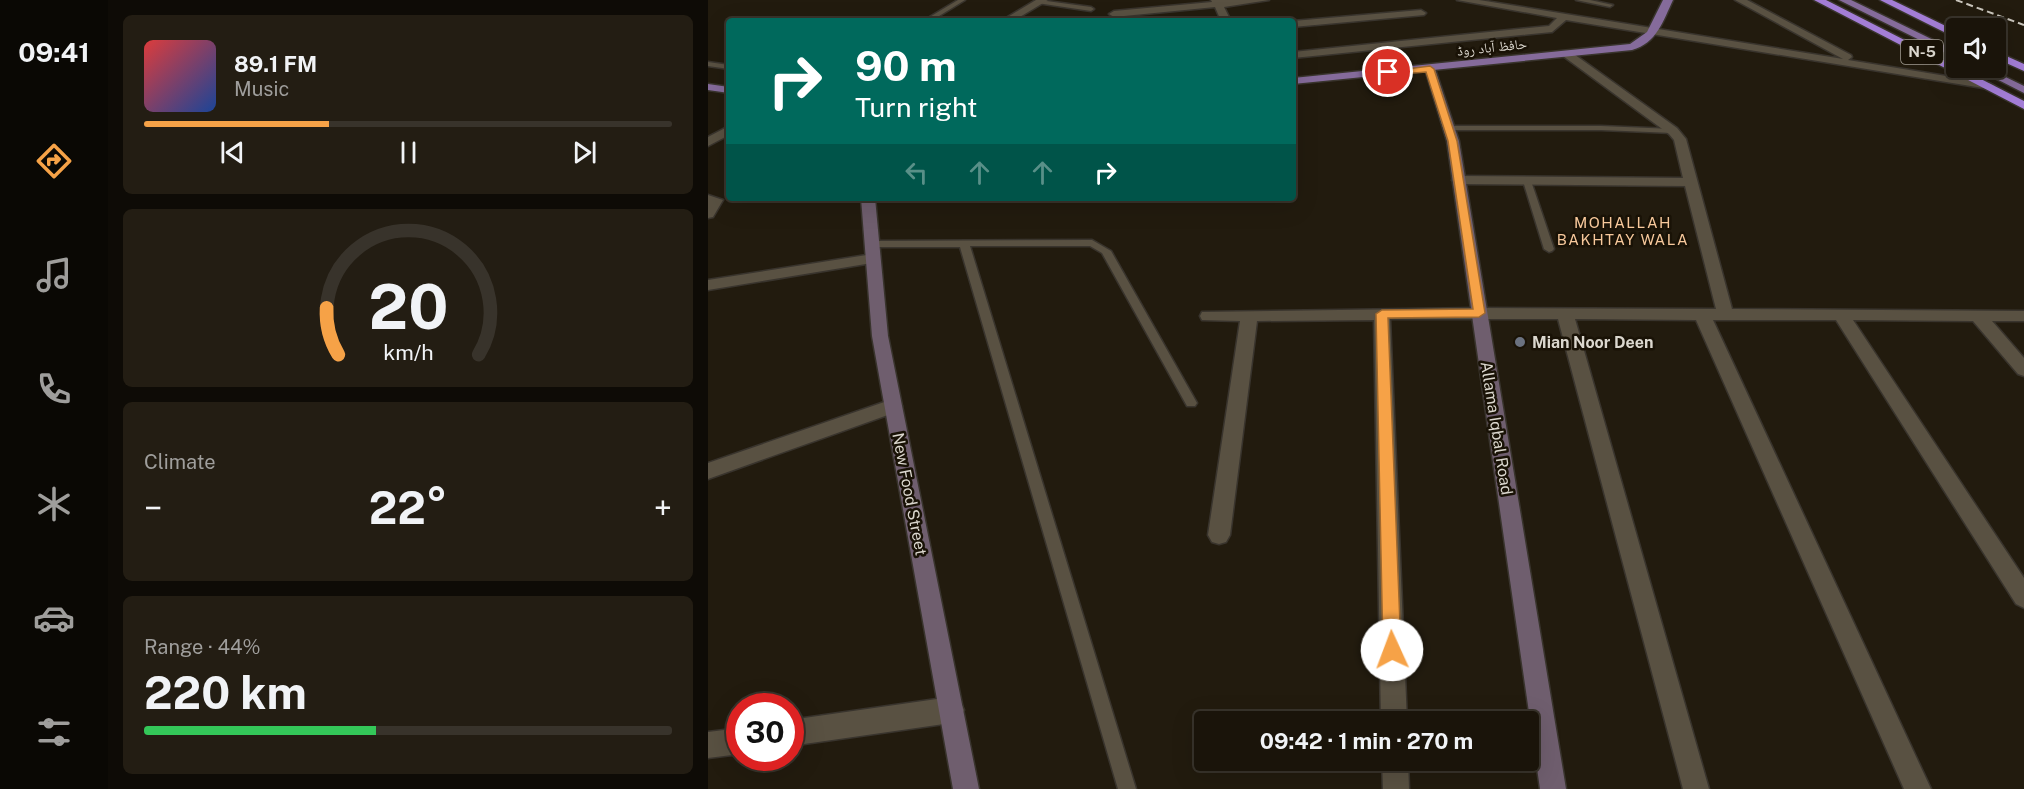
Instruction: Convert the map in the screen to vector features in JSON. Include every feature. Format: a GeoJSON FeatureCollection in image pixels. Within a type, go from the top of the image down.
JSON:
{"type":"FeatureCollection","features":[{"type":"Feature","properties":{"kind":"highway","name":"N-5"},"geometry":{"type":"LineString","coordinates":[[1819,0],[2024,106]]}},
{"type":"Feature","properties":{"kind":"highway","name":"N-5"},"geometry":{"type":"LineString","coordinates":[[1885,0],[1946,30]]}},
{"type":"Feature","properties":{"kind":"highway"},"geometry":{"type":"LineString","coordinates":[[2006,59],[2024,68]]}},
{"type":"Feature","properties":{"kind":"main road","name":"حافظ آباد روڈ"},"geometry":{"type":"LineString","coordinates":[[1296,81],[1632,47],[1646,43],[1668,0]]}},
{"type":"Feature","properties":{"kind":"main road"},"geometry":{"type":"LineString","coordinates":[[1844,0],[1946,50]]}},
{"type":"Feature","properties":{"kind":"main road"},"geometry":{"type":"LineString","coordinates":[[1865,0],[1946,40]]}},
{"type":"Feature","properties":{"kind":"main road"},"geometry":{"type":"LineString","coordinates":[[2006,71],[2024,80]]}},
{"type":"Feature","properties":{"kind":"main road"},"geometry":{"type":"LineString","coordinates":[[2000,78],[2024,90]]}},
{"type":"Feature","properties":{"kind":"main road"},"geometry":{"type":"LineString","coordinates":[[708,87],[726,90]]}},
{"type":"Feature","properties":{"kind":"street"},"geometry":{"type":"LineString","coordinates":[[1113,14],[1217,2],[1264,0]]}},
{"type":"Feature","properties":{"kind":"street"},"geometry":{"type":"LineString","coordinates":[[1462,0],[1989,86]]}},
{"type":"Feature","properties":{"kind":"street"},"geometry":{"type":"LineString","coordinates":[[1740,0],[1861,65]]}},
{"type":"Feature","properties":{"kind":"street"},"geometry":{"type":"LineString","coordinates":[[1011,18],[1041,1]]}},
{"type":"Feature","properties":{"kind":"street"},"geometry":{"type":"LineString","coordinates":[[1217,2],[1225,18]]}},
{"type":"Feature","properties":{"kind":"street"},"geometry":{"type":"LineString","coordinates":[[1296,24],[1421,13]]}},
{"type":"Feature","properties":{"kind":"street"},"geometry":{"type":"LineString","coordinates":[[1296,55],[1552,29],[1564,16]]}},
{"type":"Feature","properties":{"kind":"street"},"geometry":{"type":"LineString","coordinates":[[1567,54],[1673,131],[1680,139],[1725,314]]}},
{"type":"Feature","properties":{"kind":"street","name":"Allama Iqbal Road"},"geometry":{"type":"LineString","coordinates":[[1430,69],[1450,128],[1459,180],[1553,789]]}},
{"type":"Feature","properties":{"kind":"street"},"geometry":{"type":"LineString","coordinates":[[708,142],[726,132]]}},
{"type":"Feature","properties":{"kind":"street"},"geometry":{"type":"LineString","coordinates":[[1459,180],[1690,182]]}},
{"type":"Feature","properties":{"kind":"street"},"geometry":{"type":"LineString","coordinates":[[708,199],[716,200],[708,214]]}},
{"type":"Feature","properties":{"kind":"street","name":"New Food Street"},"geometry":{"type":"LineString","coordinates":[[868,201],[879,336],[966,789]]}},
{"type":"Feature","properties":{"kind":"street"},"geometry":{"type":"LineString","coordinates":[[708,285],[872,252]]}},
{"type":"Feature","properties":{"kind":"street"},"geometry":{"type":"LineString","coordinates":[[1208,316],[1479,313],[2024,316]]}},
{"type":"Feature","properties":{"kind":"street"},"geometry":{"type":"LineString","coordinates":[[1565,313],[1696,789]]}},
{"type":"Feature","properties":{"kind":"street"},"geometry":{"type":"LineString","coordinates":[[1382,314],[1394,711]]}},
{"type":"Feature","properties":{"kind":"street"},"geometry":{"type":"LineString","coordinates":[[1702,314],[1918,789]]}},
{"type":"Feature","properties":{"kind":"street"},"geometry":{"type":"LineString","coordinates":[[1841,315],[2024,597]]}},
{"type":"Feature","properties":{"kind":"street"},"geometry":{"type":"LineString","coordinates":[[1977,315],[2024,370]]}},
{"type":"Feature","properties":{"kind":"street"},"geometry":{"type":"LineString","coordinates":[[1219,536],[1249,316]]}},
{"type":"Feature","properties":{"kind":"street"},"geometry":{"type":"LineString","coordinates":[[708,471],[893,406]]}},
{"type":"Feature","properties":{"kind":"street"},"geometry":{"type":"LineString","coordinates":[[804,732],[951,710]]}},
{"type":"Feature","properties":{"kind":"street"},"geometry":{"type":"LineString","coordinates":[[708,745],[726,743]]}},
{"type":"Feature","properties":{"kind":"street"},"geometry":{"type":"LineString","coordinates":[[1395,771],[1396,789]]}},
{"type":"Feature","properties":{"kind":"lane"},"geometry":{"type":"LineString","coordinates":[[931,18],[962,0]]}},
{"type":"Feature","properties":{"kind":"lane"},"geometry":{"type":"LineString","coordinates":[[1579,0],[1610,5]]}},
{"type":"Feature","properties":{"kind":"lane"},"geometry":{"type":"LineString","coordinates":[[1041,1],[1091,9]]}},
{"type":"Feature","properties":{"kind":"lane"},"geometry":{"type":"LineString","coordinates":[[708,64],[726,67]]}},
{"type":"Feature","properties":{"kind":"lane"},"geometry":{"type":"LineString","coordinates":[[1450,128],[1601,128],[1673,131]]}},
{"type":"Feature","properties":{"kind":"lane"},"geometry":{"type":"LineString","coordinates":[[1527,181],[1549,249]]}},
{"type":"Feature","properties":{"kind":"lane"},"geometry":{"type":"LineString","coordinates":[[872,252],[964,244],[1092,243],[1106,251],[1191,403]]}},
{"type":"Feature","properties":{"kind":"lane"},"geometry":{"type":"LineString","coordinates":[[964,244],[1127,789]]}},
{"type":"Feature","properties":{"kind":"railway"},"geometry":{"type":"LineString","coordinates":[[1956,0],[2024,25]]}},
{"type":"Feature","properties":{"kind":"place","name":"Mian Noor Deen"},"geometry":{"type":"Point","coordinates":[1520,342]}},
{"type":"Feature","properties":{"kind":"district","name":"MOHALLAH BAKHTAY WALA"},"geometry":{"type":"Point","coordinates":[1623,232]}},
{"type":"Feature","properties":{"kind":"route"},"geometry":{"type":"LineString","coordinates":[[1388,72],[1430,69],[1453,141],[1479,313],[1382,314],[1392,650]]}}]}
